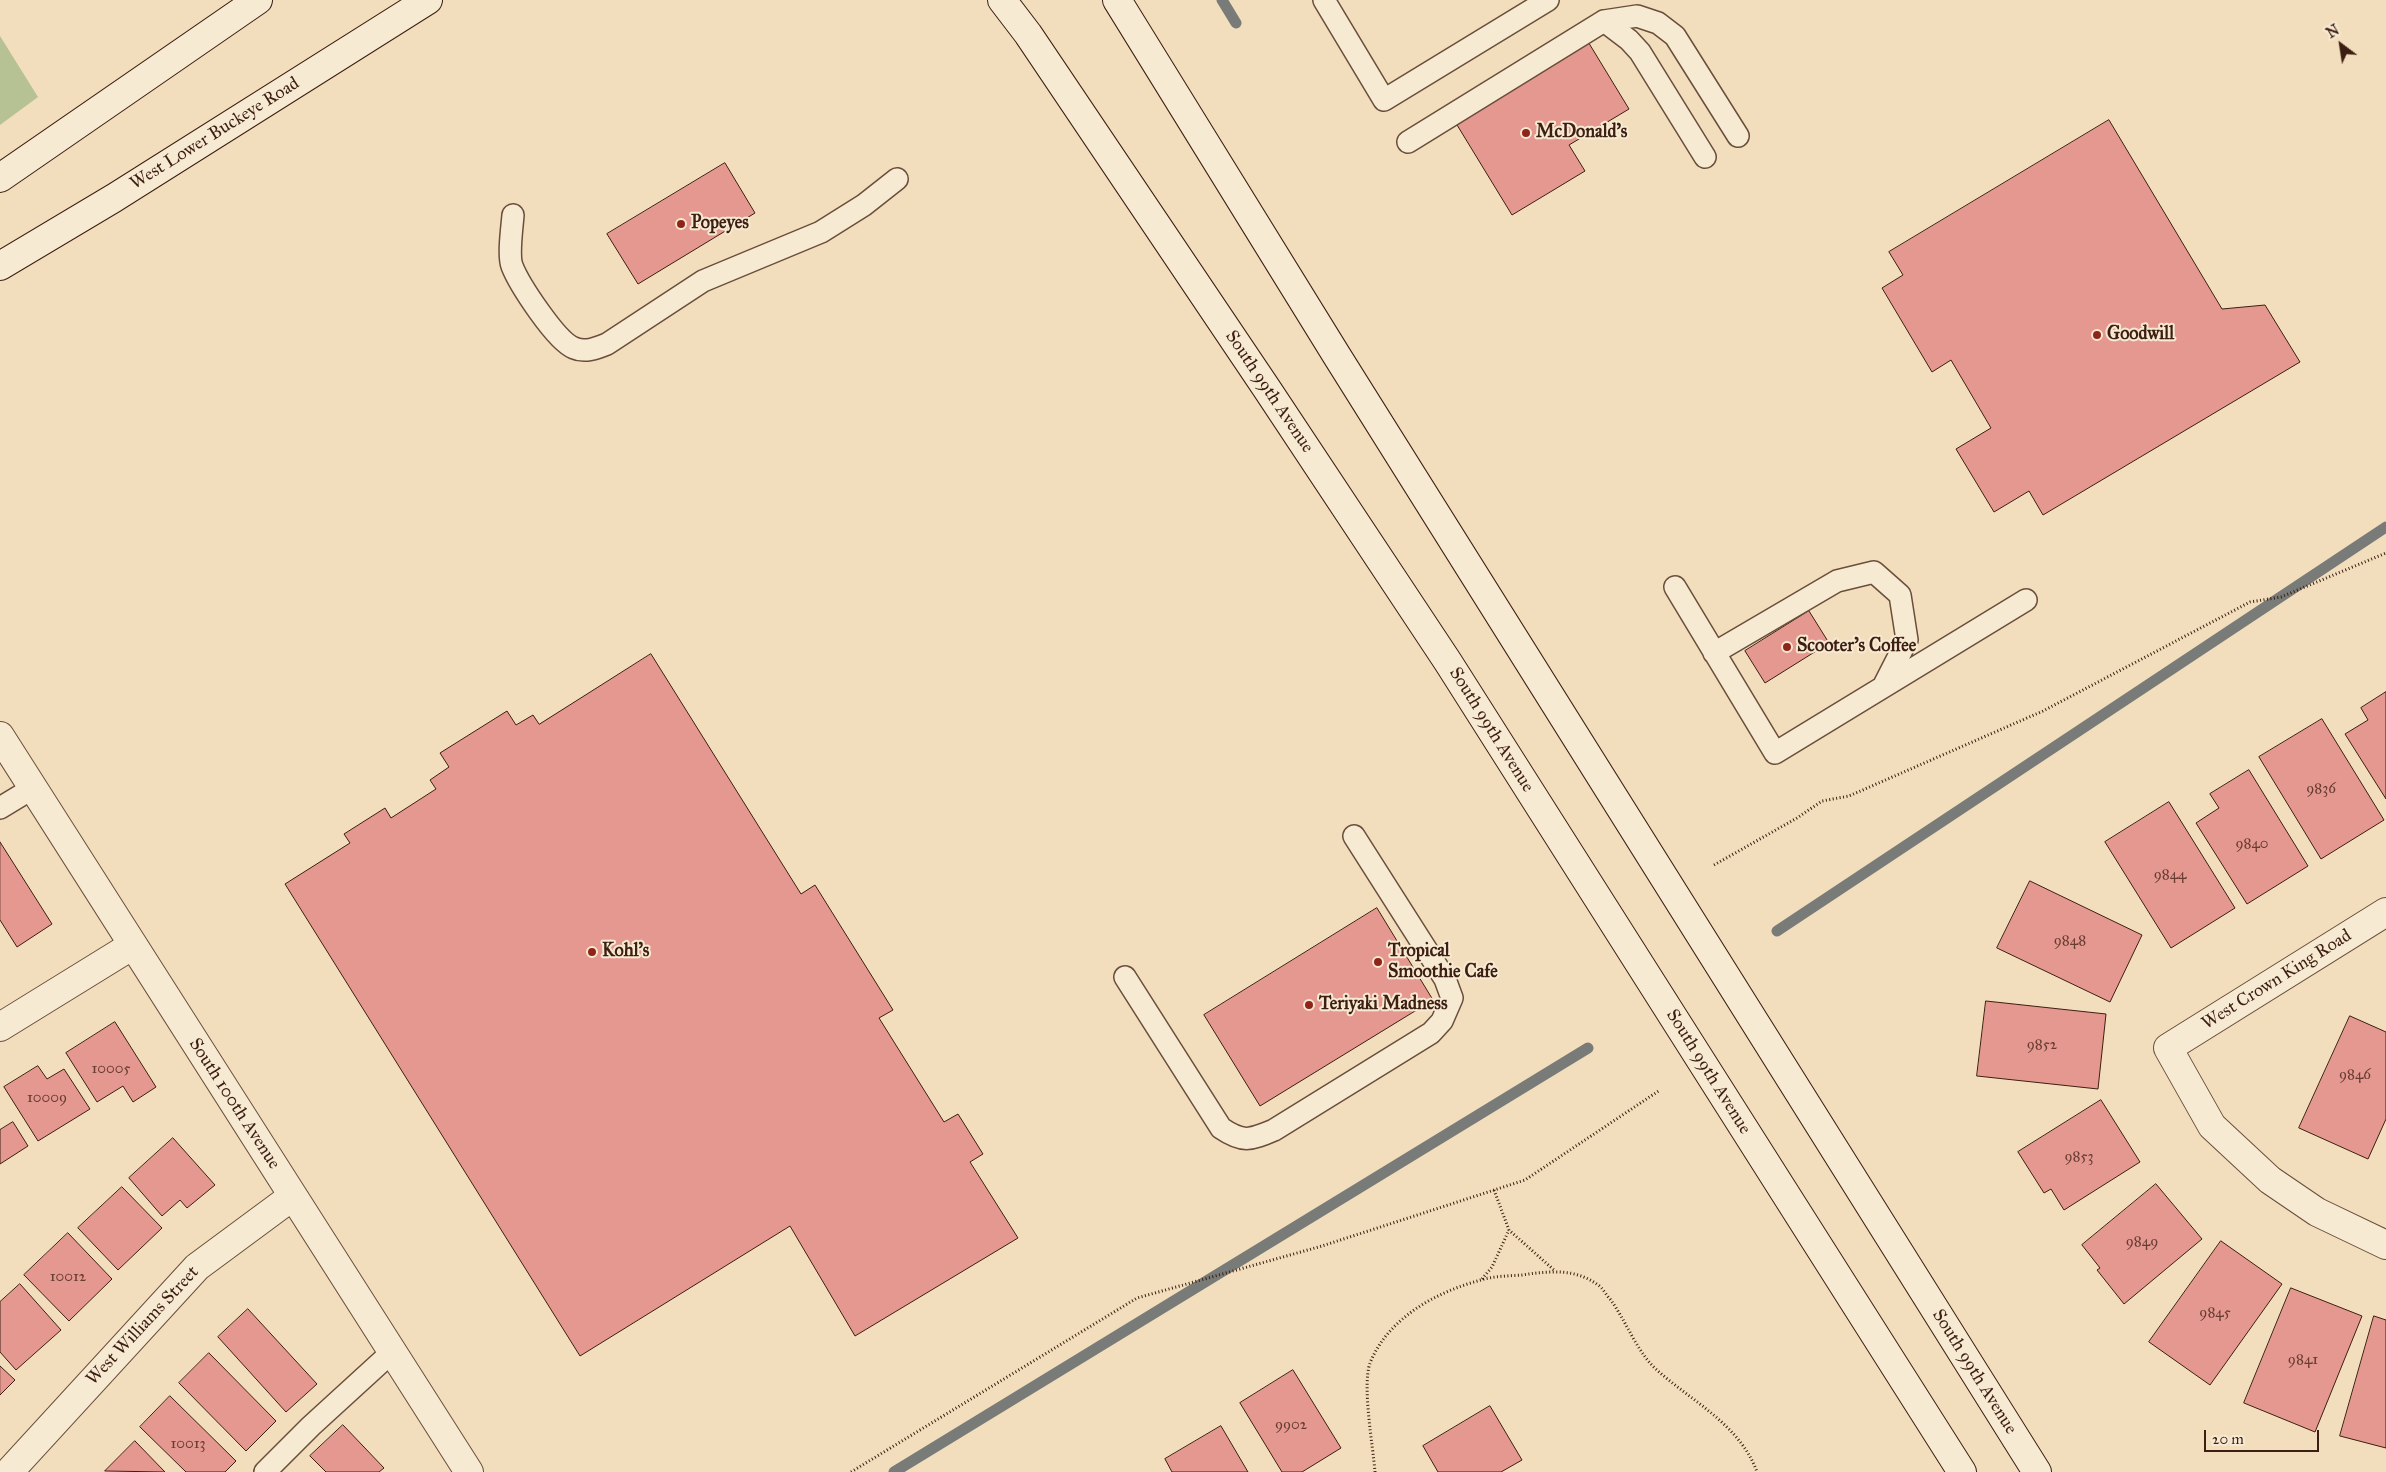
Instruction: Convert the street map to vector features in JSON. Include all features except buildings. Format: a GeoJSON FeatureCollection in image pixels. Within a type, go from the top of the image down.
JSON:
{"type":"FeatureCollection","features":[{"type":"Feature","properties":{"kind":"main road"},"geometry":{"type":"LineString","coordinates":[[0,178],[258,0]]}},
{"type":"Feature","properties":{"kind":"main road","name":"West Lower Buckeye Road"},"geometry":{"type":"LineString","coordinates":[[0,266],[142,181],[428,0]]}},
{"type":"Feature","properties":{"kind":"main road","name":"South 99th Avenue"},"geometry":{"type":"LineString","coordinates":[[1002,0],[1028,34],[1262,381],[1442,654],[1962,1472]]}},
{"type":"Feature","properties":{"kind":"main road","name":"South 99th Avenue"},"geometry":{"type":"LineString","coordinates":[[1117,0],[1337,356],[2037,1472]]}},
{"type":"Feature","properties":{"kind":"main road","name":"South 100th Avenue"},"geometry":{"type":"LineString","coordinates":[[0,736],[469,1472]]}},
{"type":"Feature","properties":{"kind":"main road","name":"West Crown King Road"},"geometry":{"type":"LineString","coordinates":[[2386,912],[2168,1048],[2212,1126],[2270,1180],[2317,1212],[2386,1245]]}},
{"type":"Feature","properties":{"kind":"main road"},"geometry":{"type":"LineString","coordinates":[[0,1027],[133,945]]}},
{"type":"Feature","properties":{"kind":"main road","name":"West Williams Street"},"geometry":{"type":"LineString","coordinates":[[8,1472],[197,1267],[293,1196]]}},
{"type":"Feature","properties":{"kind":"lane"},"geometry":{"type":"LineString","coordinates":[[1324,0],[1384,100],[1548,0]]}},
{"type":"Feature","properties":{"kind":"lane"},"geometry":{"type":"LineString","coordinates":[[1408,142],[1604,22],[1637,16],[1658,23],[1675,36],[1738,136]]}},
{"type":"Feature","properties":{"kind":"lane"},"geometry":{"type":"LineString","coordinates":[[1604,22],[1629,40],[1640,52],[1705,157]]}},
{"type":"Feature","properties":{"kind":"lane"},"geometry":{"type":"LineString","coordinates":[[512,215],[512,265],[546,323],[557,336],[574,349],[590,350],[607,344],[703,281],[821,232],[864,205],[897,179]]}},
{"type":"Feature","properties":{"kind":"lane"},"geometry":{"type":"LineString","coordinates":[[1714,653],[1837,581],[1874,572],[1900,595],[1907,640],[1883,687]]}},
{"type":"Feature","properties":{"kind":"lane"},"geometry":{"type":"LineString","coordinates":[[1674,587],[1775,753],[2026,600]]}},
{"type":"Feature","properties":{"kind":"lane"},"geometry":{"type":"LineString","coordinates":[[0,808],[33,788]]}},
{"type":"Feature","properties":{"kind":"lane"},"geometry":{"type":"LineString","coordinates":[[1125,977],[1221,1128],[1235,1137],[1253,1138],[1282,1125],[1432,1033],[1442,1020],[1452,998],[1445,978],[1354,836]]}},
{"type":"Feature","properties":{"kind":"lane"},"geometry":{"type":"LineString","coordinates":[[265,1472],[311,1426],[392,1352]]}},
{"type":"Feature","properties":{"kind":"path"},"geometry":{"type":"LineString","coordinates":[[1714,865],[1797,818],[1822,801],[1850,796],[2043,711],[2250,602],[2281,597],[2386,553]]}},
{"type":"Feature","properties":{"kind":"path"},"geometry":{"type":"LineString","coordinates":[[850,1472],[1137,1298],[1322,1246],[1525,1180],[1660,1090]]}},
{"type":"Feature","properties":{"kind":"path"},"geometry":{"type":"LineString","coordinates":[[1494,1190],[1509,1230],[1554,1271]]}},
{"type":"Feature","properties":{"kind":"path"},"geometry":{"type":"LineString","coordinates":[[1482,1279],[1492,1267],[1509,1230]]}},
{"type":"Feature","properties":{"kind":"path"},"geometry":{"type":"LineString","coordinates":[[1375,1472],[1368,1396],[1369,1366],[1379,1344],[1395,1326],[1416,1308],[1447,1291],[1482,1279],[1554,1271],[1580,1275],[1600,1286],[1617,1309],[1651,1365],[1674,1385],[1707,1408],[1740,1441],[1757,1472]]}},
{"type":"Feature","properties":{"kind":"green space"},"geometry":{"type":"Polygon","coordinates":[[[0,36],[38,97],[0,125],[0,36]]]}},
{"type":"Feature","properties":{"kind":"waterway"},"geometry":{"type":"LineString","coordinates":[[1222,0],[1236,23]]}},
{"type":"Feature","properties":{"kind":"waterway"},"geometry":{"type":"LineString","coordinates":[[1777,931],[2386,527]]}},
{"type":"Feature","properties":{"kind":"waterway"},"geometry":{"type":"LineString","coordinates":[[894,1472],[1588,1048]]}},
{"type":"Feature","properties":{"kind":"place","name":"McDonald's"},"geometry":{"type":"Point","coordinates":[1526,133]}},
{"type":"Feature","properties":{"kind":"place","name":"Popeyes"},"geometry":{"type":"Point","coordinates":[681,224]}},
{"type":"Feature","properties":{"kind":"place","name":"Goodwill"},"geometry":{"type":"Point","coordinates":[2097,335]}},
{"type":"Feature","properties":{"kind":"place","name":"Scooter's Coffee"},"geometry":{"type":"Point","coordinates":[1787,647]}},
{"type":"Feature","properties":{"kind":"place","name":"Kohl's"},"geometry":{"type":"Point","coordinates":[592,952]}},
{"type":"Feature","properties":{"kind":"place","name":"Tropical Smoothie Cafe"},"geometry":{"type":"Point","coordinates":[1378,962]}},
{"type":"Feature","properties":{"kind":"place","name":"Teriyaki Madness"},"geometry":{"type":"Point","coordinates":[1309,1005]}}]}
